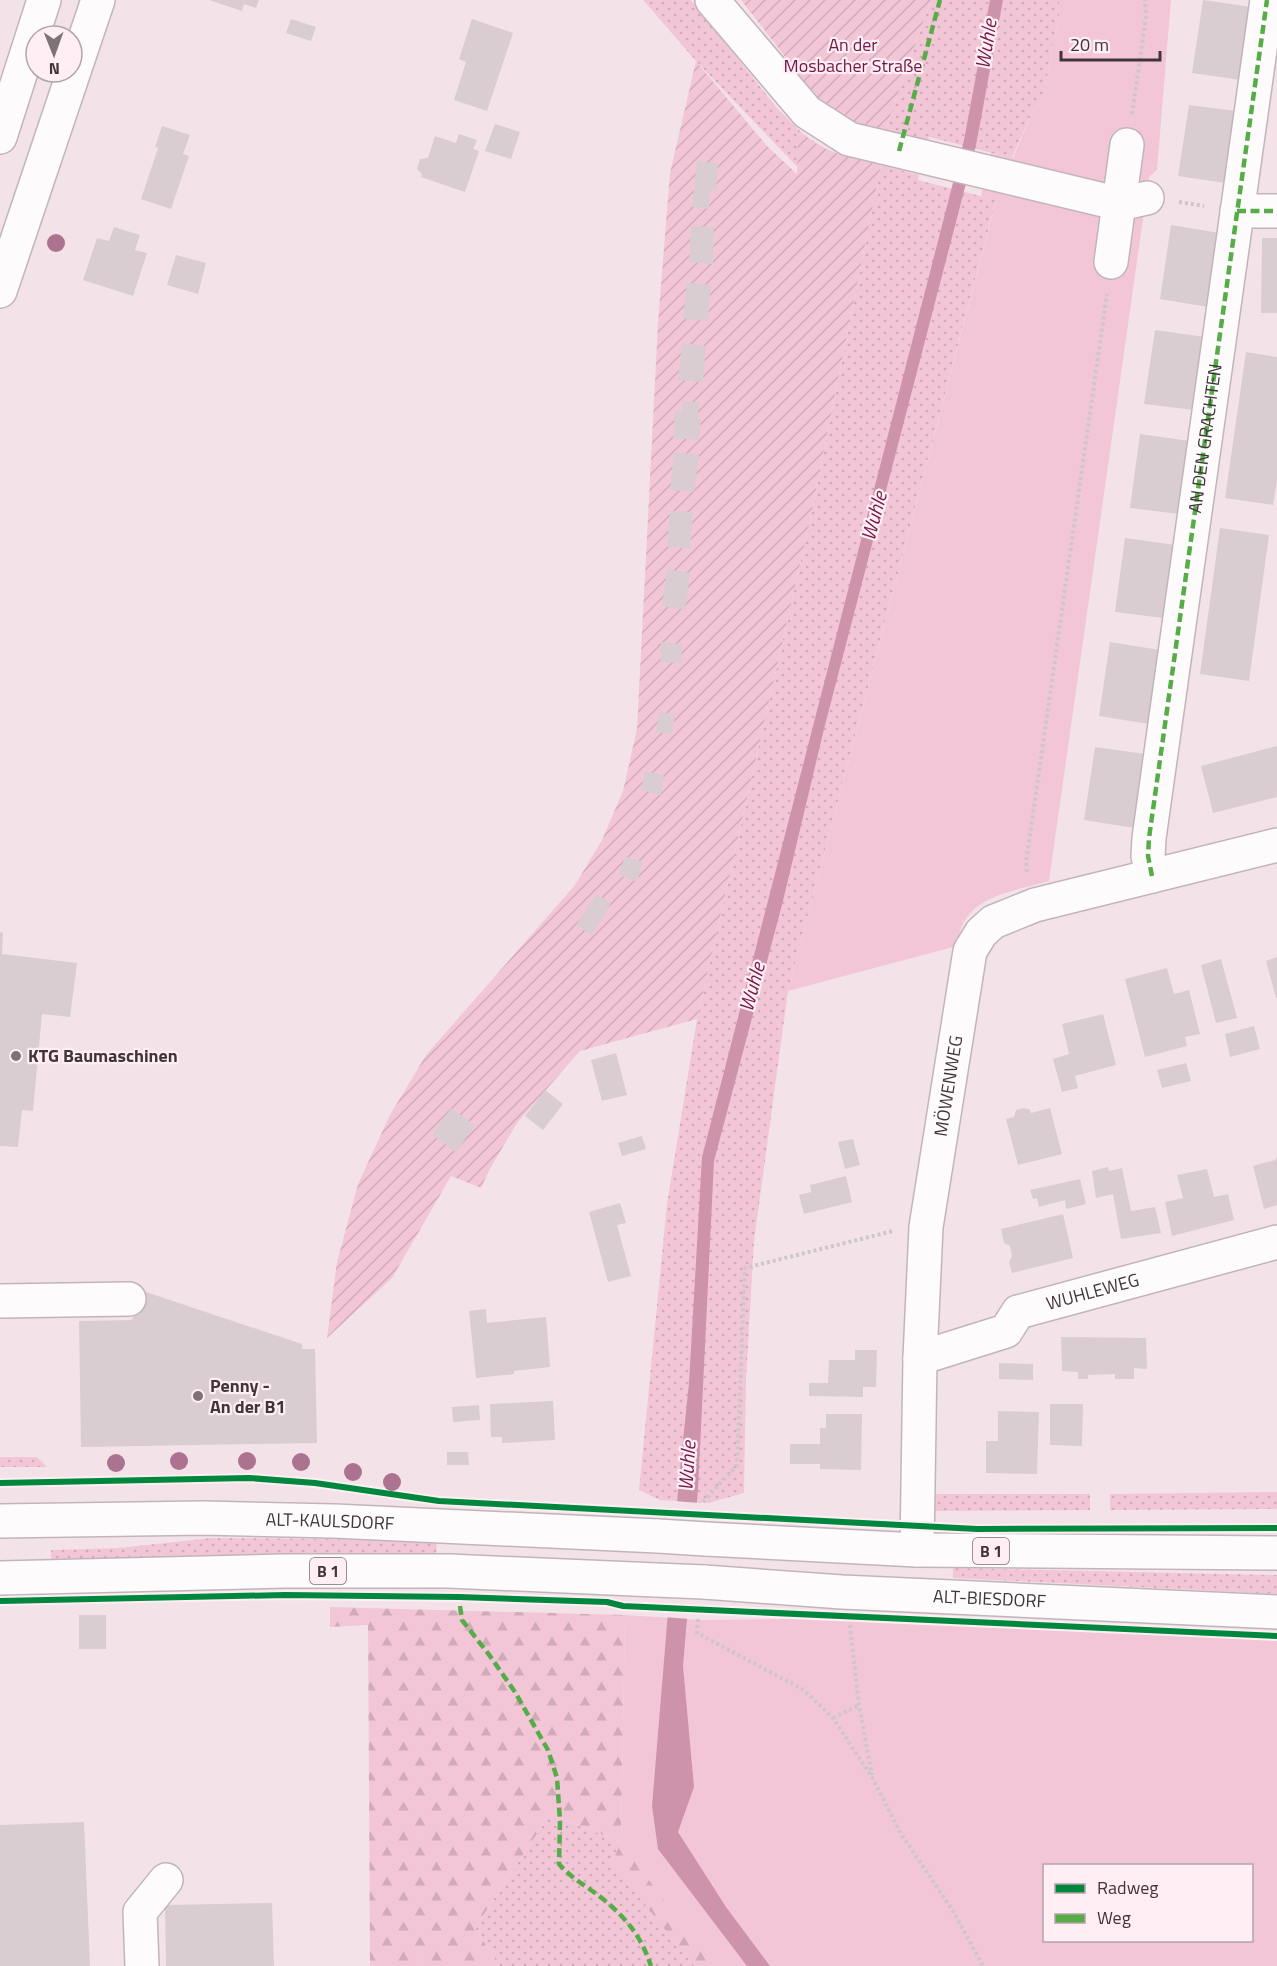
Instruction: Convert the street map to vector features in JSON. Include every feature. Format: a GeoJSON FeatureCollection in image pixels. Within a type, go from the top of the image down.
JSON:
{"type":"FeatureCollection","features":[{"type":"Feature","properties":{"kind":"main road"},"geometry":{"type":"LineString","coordinates":[[0,137],[44,0]]}},
{"type":"Feature","properties":{"kind":"main road"},"geometry":{"type":"LineString","coordinates":[[0,293],[98,0]]}},
{"type":"Feature","properties":{"kind":"main road"},"geometry":{"type":"LineString","coordinates":[[712,0],[807,112],[849,139],[987,173],[1133,201]]}},
{"type":"Feature","properties":{"kind":"main road","name":"AN DEN GRACHTEN"},"geometry":{"type":"LineString","coordinates":[[1152,876],[1148,856],[1149,838],[1267,0]]}},
{"type":"Feature","properties":{"kind":"main road"},"geometry":{"type":"LineString","coordinates":[[1111,262],[1133,201],[1127,145]]}},
{"type":"Feature","properties":{"kind":"main road"},"geometry":{"type":"LineString","coordinates":[[1238,211],[1277,211]]}},
{"type":"Feature","properties":{"kind":"main road","name":"MÖWENWEG"},"geometry":{"type":"LineString","coordinates":[[917,1550],[920,1358],[926,1227],[970,951],[981,933],[993,922],[1035,905],[1277,845]]}},
{"type":"Feature","properties":{"kind":"main road","name":"WUHLEWEG"},"geometry":{"type":"LineString","coordinates":[[920,1358],[1006,1331],[1018,1312],[1277,1242]]}},
{"type":"Feature","properties":{"kind":"main road"},"geometry":{"type":"LineString","coordinates":[[0,1301],[129,1299]]}},
{"type":"Feature","properties":{"kind":"main road","name":"ALT-KAULSDORF"},"geometry":{"type":"LineString","coordinates":[[0,1521],[203,1518],[334,1521],[917,1550]]}},
{"type":"Feature","properties":{"kind":"main road","name":"B 1"},"geometry":{"type":"LineString","coordinates":[[917,1550],[1277,1553]]}},
{"type":"Feature","properties":{"kind":"main road","name":"ALT-BIESDORF"},"geometry":{"type":"LineString","coordinates":[[0,1578],[285,1571],[449,1571],[1277,1612]]}},
{"type":"Feature","properties":{"kind":"main road"},"geometry":{"type":"LineString","coordinates":[[142,1966],[140,1912],[166,1880]]}},
{"type":"Feature","properties":{"kind":"path"},"geometry":{"type":"LineString","coordinates":[[1127,145],[1146,17],[1145,0]]}},
{"type":"Feature","properties":{"kind":"path"},"geometry":{"type":"LineString","coordinates":[[1035,905],[1026,863],[1111,262]]}},
{"type":"Feature","properties":{"kind":"path"},"geometry":{"type":"LineString","coordinates":[[703,1502],[737,1465],[745,1268],[910,1226],[926,1227]]}},
{"type":"Feature","properties":{"kind":"path"},"geometry":{"type":"LineString","coordinates":[[849,1618],[859,1706],[873,1779]]}},
{"type":"Feature","properties":{"kind":"path"},"geometry":{"type":"LineString","coordinates":[[698,1619],[697,1633],[804,1690],[833,1718],[873,1779],[901,1834],[953,1911],[983,1966]]}},
{"type":"Feature","properties":{"kind":"path"},"geometry":{"type":"LineString","coordinates":[[833,1718],[859,1706]]}},
{"type":"Feature","properties":{"kind":"green space"},"geometry":{"type":"Polygon","coordinates":[[[643,0],[691,0],[777,108],[804,135],[832,153],[804,174],[696,61],[643,0]]]}},
{"type":"Feature","properties":{"kind":"green space","name":"An der Mosbacher Straße"},"geometry":{"type":"Polygon","coordinates":[[[741,0],[931,0],[883,136],[839,124],[805,97],[807,85],[741,0]]]}},
{"type":"Feature","properties":{"kind":"green space"},"geometry":{"type":"Polygon","coordinates":[[[931,0],[1059,0],[1059,16],[1044,99],[1033,110],[1012,158],[929,137],[926,147],[883,136],[931,0]]]}},
{"type":"Feature","properties":{"kind":"green space"},"geometry":{"type":"Polygon","coordinates":[[[1059,0],[1171,0],[1157,170],[1149,177],[1049,881],[1004,893],[978,906],[968,916],[961,929],[957,946],[788,991],[996,201],[981,196],[991,153],[1013,158],[1033,110],[1044,99],[1059,16],[1059,0]]]}},
{"type":"Feature","properties":{"kind":"green space"},"geometry":{"type":"Polygon","coordinates":[[[696,61],[767,146],[797,174],[798,129],[826,149],[847,157],[881,165],[809,525],[697,1019],[580,1051],[517,1123],[481,1188],[451,1176],[392,1278],[327,1338],[337,1262],[358,1184],[390,1115],[426,1055],[575,885],[602,840],[623,791],[637,729],[658,323],[670,173],[696,61]]]}},
{"type":"Feature","properties":{"kind":"green space"},"geometry":{"type":"Polygon","coordinates":[[[881,165],[919,175],[918,180],[996,200],[788,991],[754,1241],[746,1380],[744,1493],[708,1503],[660,1500],[639,1490],[667,1204],[697,1019],[809,525],[881,165]]]}},
{"type":"Feature","properties":{"kind":"green space"},"geometry":{"type":"Polygon","coordinates":[[[0,1457],[37,1457],[47,1467],[0,1467],[0,1457]]]}},
{"type":"Feature","properties":{"kind":"green space"},"geometry":{"type":"Polygon","coordinates":[[[1277,1492],[1277,1509],[1110,1510],[1110,1494],[1277,1492]]]}},
{"type":"Feature","properties":{"kind":"green space"},"geometry":{"type":"Polygon","coordinates":[[[934,1494],[1090,1494],[1090,1510],[933,1511],[934,1494]]]}},
{"type":"Feature","properties":{"kind":"green space"},"geometry":{"type":"Polygon","coordinates":[[[211,1538],[437,1543],[436,1555],[333,1554],[51,1560],[51,1550],[119,1548],[211,1538]]]}},
{"type":"Feature","properties":{"kind":"green space"},"geometry":{"type":"Polygon","coordinates":[[[953,1568],[1277,1575],[1277,1594],[953,1578],[953,1568]]]}},
{"type":"Feature","properties":{"kind":"green space"},"geometry":{"type":"Polygon","coordinates":[[[330,1607],[625,1615],[621,1842],[550,1814],[475,1928],[499,1966],[370,1966],[368,1625],[330,1627],[330,1607]]]}},
{"type":"Feature","properties":{"kind":"green space"},"geometry":{"type":"Polygon","coordinates":[[[625,1615],[702,1620],[786,1619],[1277,1640],[1277,1966],[712,1966],[621,1842],[625,1615]]]}},
{"type":"Feature","properties":{"kind":"green space"},"geometry":{"type":"Polygon","coordinates":[[[550,1814],[621,1842],[712,1966],[499,1966],[475,1928],[550,1814]]]}},
{"type":"Feature","properties":{"kind":"green space"},"geometry":{"type":"Polygon","coordinates":[[[621,1842],[818,1966],[694,1966],[612,1863],[621,1842]]]}},
{"type":"Feature","properties":{"kind":"water","name":"Wuhle"},"geometry":{"type":"Polygon","coordinates":[[[990,0],[1003,0],[976,145],[824,729],[783,901],[714,1161],[698,1489],[683,1666],[694,1787],[678,1832],[726,1907],[770,1966],[747,1966],[658,1849],[652,1806],[689,1383],[702,1157],[964,140],[990,0]]]}},
{"type":"Feature","properties":{"kind":"pier"},"geometry":{"type":"Polygon","coordinates":[[[674,1501],[700,1503],[690,1619],[664,1617],[674,1501]]]}},
{"type":"Feature","properties":{"kind":"building"},"geometry":{"type":"Polygon","coordinates":[[[209,0],[259,0],[256,8],[244,4],[242,11],[209,0]]]}},
{"type":"Feature","properties":{"kind":"building"},"geometry":{"type":"Polygon","coordinates":[[[1203,0],[1252,7],[1241,80],[1192,73],[1203,0]]]}},
{"type":"Feature","properties":{"kind":"building"},"geometry":{"type":"Polygon","coordinates":[[[291,19],[316,27],[311,41],[286,33],[291,19]]]}},
{"type":"Feature","properties":{"kind":"building"},"geometry":{"type":"Polygon","coordinates":[[[472,19],[513,33],[487,111],[454,100],[466,62],[459,59],[472,19]]]}},
{"type":"Feature","properties":{"kind":"building"},"geometry":{"type":"Polygon","coordinates":[[[1189,105],[1236,111],[1225,183],[1178,176],[1189,105]]]}},
{"type":"Feature","properties":{"kind":"building"},"geometry":{"type":"Polygon","coordinates":[[[495,124],[520,132],[511,159],[485,151],[495,124]]]}},
{"type":"Feature","properties":{"kind":"building"},"geometry":{"type":"Polygon","coordinates":[[[162,126],[190,135],[183,154],[189,156],[171,209],[141,199],[158,148],[155,147],[162,126]]]}},
{"type":"Feature","properties":{"kind":"building"},"geometry":{"type":"Polygon","coordinates":[[[459,134],[477,140],[473,149],[479,151],[465,192],[421,177],[422,174],[417,169],[420,159],[428,158],[435,136],[456,143],[459,134]]]}},
{"type":"Feature","properties":{"kind":"building"},"geometry":{"type":"Polygon","coordinates":[[[697,161],[718,163],[716,191],[710,190],[709,209],[692,207],[697,161]]]}},
{"type":"Feature","properties":{"kind":"building"},"geometry":{"type":"Polygon","coordinates":[[[1171,225],[1220,233],[1208,307],[1160,299],[1171,225]]]}},
{"type":"Feature","properties":{"kind":"building"},"geometry":{"type":"Polygon","coordinates":[[[691,226],[714,227],[713,264],[689,262],[691,226]]]}},
{"type":"Feature","properties":{"kind":"building"},"geometry":{"type":"Polygon","coordinates":[[[114,227],[140,235],[135,250],[147,253],[133,296],[83,280],[97,238],[109,241],[114,227]]]}},
{"type":"Feature","properties":{"kind":"building"},"geometry":{"type":"Polygon","coordinates":[[[1262,238],[1277,238],[1277,313],[1261,313],[1262,238]]]}},
{"type":"Feature","properties":{"kind":"building"},"geometry":{"type":"Polygon","coordinates":[[[176,255],[206,263],[198,294],[167,285],[176,255]]]}},
{"type":"Feature","properties":{"kind":"building"},"geometry":{"type":"Polygon","coordinates":[[[687,283],[711,285],[708,321],[683,319],[687,283]]]}},
{"type":"Feature","properties":{"kind":"building"},"geometry":{"type":"Polygon","coordinates":[[[1155,330],[1205,337],[1194,410],[1144,404],[1155,330]]]}},
{"type":"Feature","properties":{"kind":"building"},"geometry":{"type":"Polygon","coordinates":[[[682,343],[706,346],[703,382],[678,380],[682,343]]]}},
{"type":"Feature","properties":{"kind":"building"},"geometry":{"type":"Polygon","coordinates":[[[1246,352],[1277,357],[1277,480],[1273,505],[1225,498],[1246,352]]]}},
{"type":"Feature","properties":{"kind":"building"},"geometry":{"type":"Polygon","coordinates":[[[683,401],[699,402],[698,419],[701,419],[699,440],[673,438],[675,410],[682,411],[683,401]]]}},
{"type":"Feature","properties":{"kind":"building"},"geometry":{"type":"Polygon","coordinates":[[[1140,434],[1190,441],[1179,514],[1130,508],[1140,434]]]}},
{"type":"Feature","properties":{"kind":"building"},"geometry":{"type":"Polygon","coordinates":[[[674,452],[699,455],[694,492],[670,490],[674,452]]]}},
{"type":"Feature","properties":{"kind":"building"},"geometry":{"type":"Polygon","coordinates":[[[670,511],[693,512],[690,549],[667,547],[670,511]]]}},
{"type":"Feature","properties":{"kind":"building"},"geometry":{"type":"Polygon","coordinates":[[[1220,528],[1269,535],[1249,681],[1200,674],[1220,528]]]}},
{"type":"Feature","properties":{"kind":"building"},"geometry":{"type":"Polygon","coordinates":[[[1125,538],[1175,545],[1163,618],[1115,612],[1125,538]]]}},
{"type":"Feature","properties":{"kind":"building"},"geometry":{"type":"Polygon","coordinates":[[[667,569],[690,573],[685,610],[662,606],[667,569]]]}},
{"type":"Feature","properties":{"kind":"building"},"geometry":{"type":"Polygon","coordinates":[[[661,642],[682,644],[681,663],[660,662],[661,642]]]}},
{"type":"Feature","properties":{"kind":"building"},"geometry":{"type":"Polygon","coordinates":[[[1110,642],[1160,650],[1149,724],[1099,716],[1110,642]]]}},
{"type":"Feature","properties":{"kind":"building"},"geometry":{"type":"Polygon","coordinates":[[[659,712],[675,714],[672,734],[656,732],[659,712]]]}},
{"type":"Feature","properties":{"kind":"building"},"geometry":{"type":"Polygon","coordinates":[[[1277,746],[1277,797],[1213,813],[1201,766],[1277,746]]]}},
{"type":"Feature","properties":{"kind":"building"},"geometry":{"type":"Polygon","coordinates":[[[1095,747],[1145,754],[1134,828],[1084,820],[1095,747]]]}},
{"type":"Feature","properties":{"kind":"building"},"geometry":{"type":"Polygon","coordinates":[[[645,771],[664,775],[661,795],[641,790],[645,771]]]}},
{"type":"Feature","properties":{"kind":"building"},"geometry":{"type":"Polygon","coordinates":[[[625,856],[643,862],[637,882],[619,875],[625,856]]]}},
{"type":"Feature","properties":{"kind":"building"},"geometry":{"type":"Polygon","coordinates":[[[596,894],[611,903],[592,935],[576,925],[596,894]]]}},
{"type":"Feature","properties":{"kind":"building"},"geometry":{"type":"Polygon","coordinates":[[[0,932],[3,933],[2,954],[77,963],[70,1017],[42,1014],[33,1111],[22,1110],[18,1147],[0,1146],[0,932]]]}},
{"type":"Feature","properties":{"kind":"building"},"geometry":{"type":"Polygon","coordinates":[[[1277,957],[1277,998],[1276,998],[1266,961],[1277,957]]]}},
{"type":"Feature","properties":{"kind":"building"},"geometry":{"type":"Polygon","coordinates":[[[1221,959],[1237,1018],[1216,1023],[1201,965],[1221,959]]]}},
{"type":"Feature","properties":{"kind":"building"},"geometry":{"type":"Polygon","coordinates":[[[1167,968],[1174,994],[1189,990],[1200,1034],[1185,1037],[1187,1046],[1145,1057],[1125,979],[1167,968]]]}},
{"type":"Feature","properties":{"kind":"building"},"geometry":{"type":"Polygon","coordinates":[[[1103,1014],[1116,1065],[1075,1076],[1078,1088],[1062,1092],[1053,1059],[1069,1054],[1062,1024],[1103,1014]]]}},
{"type":"Feature","properties":{"kind":"building"},"geometry":{"type":"Polygon","coordinates":[[[1254,1026],[1260,1049],[1230,1057],[1225,1034],[1254,1026]]]}},
{"type":"Feature","properties":{"kind":"building"},"geometry":{"type":"Polygon","coordinates":[[[616,1053],[627,1095],[602,1101],[591,1060],[616,1053]]]}},
{"type":"Feature","properties":{"kind":"building"},"geometry":{"type":"Polygon","coordinates":[[[1186,1063],[1191,1081],[1162,1088],[1157,1070],[1186,1063]]]}},
{"type":"Feature","properties":{"kind":"building"},"geometry":{"type":"Polygon","coordinates":[[[545,1090],[563,1104],[543,1130],[525,1116],[545,1090]]]}},
{"type":"Feature","properties":{"kind":"building"},"geometry":{"type":"Polygon","coordinates":[[[451,1108],[475,1125],[456,1152],[432,1135],[451,1108]]]}},
{"type":"Feature","properties":{"kind":"building"},"geometry":{"type":"Polygon","coordinates":[[[1024,1108],[1030,1110],[1031,1113],[1050,1108],[1062,1154],[1018,1165],[1006,1119],[1014,1117],[1016,1110],[1024,1108]]]}},
{"type":"Feature","properties":{"kind":"building"},"geometry":{"type":"Polygon","coordinates":[[[642,1136],[646,1149],[622,1156],[618,1143],[642,1136]]]}},
{"type":"Feature","properties":{"kind":"building"},"geometry":{"type":"Polygon","coordinates":[[[853,1139],[860,1165],[845,1169],[838,1142],[853,1139]]]}},
{"type":"Feature","properties":{"kind":"building"},"geometry":{"type":"Polygon","coordinates":[[[1277,1157],[1277,1205],[1264,1209],[1253,1166],[1275,1160],[1277,1157]]]}},
{"type":"Feature","properties":{"kind":"building"},"geometry":{"type":"Polygon","coordinates":[[[1108,1167],[1109,1171],[1122,1168],[1131,1211],[1155,1207],[1161,1233],[1121,1239],[1113,1194],[1096,1198],[1092,1171],[1108,1167]]]}},
{"type":"Feature","properties":{"kind":"building"},"geometry":{"type":"Polygon","coordinates":[[[1207,1169],[1214,1197],[1228,1194],[1234,1220],[1172,1236],[1165,1202],[1183,1198],[1177,1175],[1207,1169]]]}},
{"type":"Feature","properties":{"kind":"building"},"geometry":{"type":"Polygon","coordinates":[[[846,1176],[852,1202],[804,1214],[799,1195],[811,1192],[810,1185],[846,1176]]]}},
{"type":"Feature","properties":{"kind":"building"},"geometry":{"type":"Polygon","coordinates":[[[1080,1179],[1086,1204],[1066,1209],[1065,1200],[1039,1207],[1037,1198],[1033,1199],[1030,1190],[1080,1179]]]}},
{"type":"Feature","properties":{"kind":"building"},"geometry":{"type":"Polygon","coordinates":[[[620,1203],[626,1223],[617,1225],[631,1276],[608,1282],[589,1212],[620,1203]]]}},
{"type":"Feature","properties":{"kind":"building"},"geometry":{"type":"Polygon","coordinates":[[[1063,1214],[1073,1258],[1012,1273],[1009,1262],[1012,1256],[1010,1246],[1004,1243],[1001,1229],[1063,1214]]]}},
{"type":"Feature","properties":{"kind":"building","name":"Penny - An der B1"},"geometry":{"type":"Polygon","coordinates":[[[143,1291],[302,1344],[302,1349],[315,1349],[317,1443],[81,1447],[79,1321],[132,1320],[143,1291]]]}},
{"type":"Feature","properties":{"kind":"building"},"geometry":{"type":"Polygon","coordinates":[[[486,1309],[487,1323],[546,1317],[550,1367],[476,1378],[469,1311],[486,1309]]]}},
{"type":"Feature","properties":{"kind":"building"},"geometry":{"type":"Polygon","coordinates":[[[1061,1337],[1146,1338],[1147,1369],[1134,1368],[1134,1379],[1115,1379],[1115,1374],[1088,1375],[1088,1379],[1078,1379],[1078,1372],[1062,1371],[1061,1337]]]}},
{"type":"Feature","properties":{"kind":"building"},"geometry":{"type":"Polygon","coordinates":[[[855,1350],[877,1350],[876,1387],[863,1387],[863,1397],[809,1396],[809,1383],[828,1383],[829,1360],[855,1360],[855,1350]]]}},
{"type":"Feature","properties":{"kind":"building"},"geometry":{"type":"Polygon","coordinates":[[[999,1363],[1033,1364],[1033,1380],[999,1379],[999,1363]]]}},
{"type":"Feature","properties":{"kind":"building"},"geometry":{"type":"Polygon","coordinates":[[[553,1401],[555,1440],[502,1443],[502,1437],[491,1437],[490,1404],[553,1401]]]}},
{"type":"Feature","properties":{"kind":"building"},"geometry":{"type":"Polygon","coordinates":[[[1050,1404],[1083,1404],[1082,1446],[1050,1445],[1050,1404]]]}},
{"type":"Feature","properties":{"kind":"building"},"geometry":{"type":"Polygon","coordinates":[[[479,1405],[480,1420],[453,1422],[452,1407],[479,1405]]]}},
{"type":"Feature","properties":{"kind":"building"},"geometry":{"type":"Polygon","coordinates":[[[998,1411],[1039,1412],[1037,1474],[986,1473],[986,1441],[998,1441],[998,1411]]]}},
{"type":"Feature","properties":{"kind":"building"},"geometry":{"type":"Polygon","coordinates":[[[826,1414],[862,1414],[861,1470],[820,1469],[820,1464],[790,1464],[790,1444],[820,1444],[820,1428],[826,1428],[826,1414]]]}},
{"type":"Feature","properties":{"kind":"building"},"geometry":{"type":"Polygon","coordinates":[[[447,1452],[468,1452],[469,1465],[447,1465],[447,1452]]]}},
{"type":"Feature","properties":{"kind":"building"},"geometry":{"type":"Polygon","coordinates":[[[79,1615],[106,1615],[106,1649],[79,1649],[79,1615]]]}},
{"type":"Feature","properties":{"kind":"building"},"geometry":{"type":"Polygon","coordinates":[[[84,1822],[90,1966],[0,1966],[0,1825],[84,1822]]]}},
{"type":"Feature","properties":{"kind":"building"},"geometry":{"type":"Polygon","coordinates":[[[272,1903],[274,1966],[166,1966],[165,1905],[272,1903]]]}},
{"type":"Feature","properties":{"kind":"marked path"},"geometry":{"type":"LineString","coordinates":[[899,151],[940,0]]}},
{"type":"Feature","properties":{"kind":"marked path"},"geometry":{"type":"LineString","coordinates":[[1152,876],[1148,856],[1149,838],[1267,0]]}},
{"type":"Feature","properties":{"kind":"marked path"},"geometry":{"type":"LineString","coordinates":[[1237,211],[1277,211]]}},
{"type":"Feature","properties":{"kind":"marked path"},"geometry":{"type":"LineString","coordinates":[[460,1606],[462,1620],[515,1692],[548,1750],[557,1778],[560,1821],[559,1864],[603,1899],[626,1921],[638,1937],[651,1966]]}},
{"type":"Feature","properties":{"kind":"cycle path"},"geometry":{"type":"LineString","coordinates":[[0,1483],[249,1478],[315,1483],[439,1501],[977,1529],[1277,1528]]}},
{"type":"Feature","properties":{"kind":"cycle path"},"geometry":{"type":"LineString","coordinates":[[0,1601],[285,1595],[459,1597],[607,1602],[623,1606],[1277,1636]]}},
{"type":"Feature","properties":{"kind":"place","name":"KTG Baumaschinen"},"geometry":{"type":"Point","coordinates":[16,1056]}},
{"type":"Feature","properties":{"kind":"place","name":"Penny - An der B1"},"geometry":{"type":"Point","coordinates":[198,1396]}}]}
